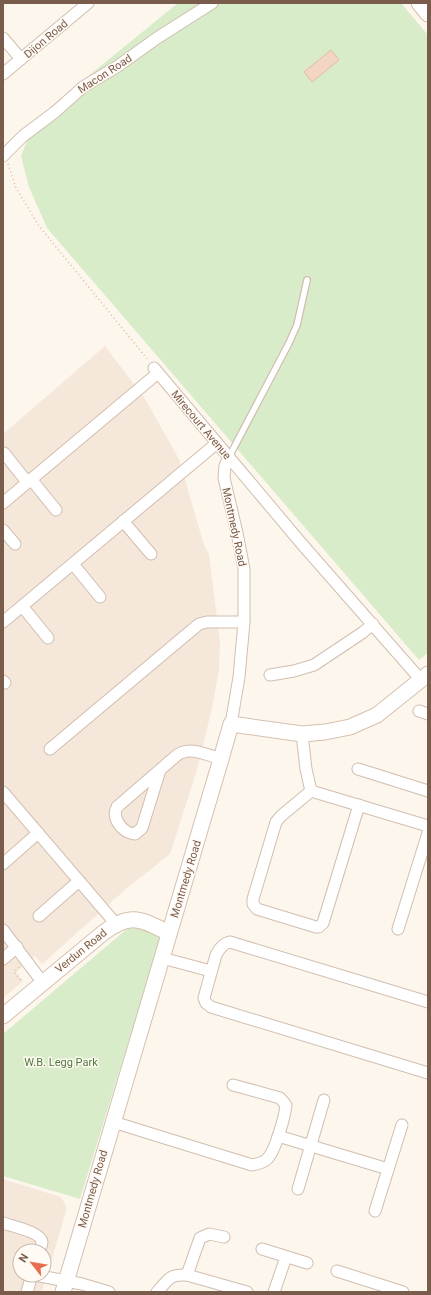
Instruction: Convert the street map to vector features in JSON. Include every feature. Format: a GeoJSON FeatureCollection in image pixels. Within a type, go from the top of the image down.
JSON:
{"type":"FeatureCollection","features":[{"type":"Feature","properties":{"kind":"street","name":"Dijon Road"},"geometry":{"type":"LineString","coordinates":[[3,74],[88,3]]}},
{"type":"Feature","properties":{"kind":"street","name":"Macon Road"},"geometry":{"type":"LineString","coordinates":[[4,155],[23,136],[55,112],[82,87],[118,66],[157,38],[212,3]]}},
{"type":"Feature","properties":{"kind":"street"},"geometry":{"type":"LineString","coordinates":[[419,3],[428,14]]}},
{"type":"Feature","properties":{"kind":"street"},"geometry":{"type":"LineString","coordinates":[[3,38],[21,60]]}},
{"type":"Feature","properties":{"kind":"street"},"geometry":{"type":"LineString","coordinates":[[3,503],[156,370]]}},
{"type":"Feature","properties":{"kind":"street","name":"Mirecourt Avenue"},"geometry":{"type":"LineString","coordinates":[[156,370],[216,443],[373,624],[425,677]]}},
{"type":"Feature","properties":{"kind":"street"},"geometry":{"type":"LineString","coordinates":[[3,622],[216,443]]}},
{"type":"Feature","properties":{"kind":"street"},"geometry":{"type":"LineString","coordinates":[[4,453],[56,510]]}},
{"type":"Feature","properties":{"kind":"street","name":"Montmedy Road"},"geometry":{"type":"LineString","coordinates":[[64,1287],[222,759],[231,724],[239,677],[244,622],[244,569],[238,533],[224,478],[225,466],[229,457]]}},
{"type":"Feature","properties":{"kind":"street"},"geometry":{"type":"LineString","coordinates":[[123,521],[151,554]]}},
{"type":"Feature","properties":{"kind":"street"},"geometry":{"type":"LineString","coordinates":[[3,530],[15,544]]}},
{"type":"Feature","properties":{"kind":"street"},"geometry":{"type":"LineString","coordinates":[[73,564],[100,596]]}},
{"type":"Feature","properties":{"kind":"street"},"geometry":{"type":"LineString","coordinates":[[22,606],[48,638]]}},
{"type":"Feature","properties":{"kind":"street"},"geometry":{"type":"LineString","coordinates":[[50,749],[199,624],[207,622],[244,622]]}},
{"type":"Feature","properties":{"kind":"street"},"geometry":{"type":"LineString","coordinates":[[270,675],[294,671],[314,665],[373,624]]}},
{"type":"Feature","properties":{"kind":"street"},"geometry":{"type":"LineString","coordinates":[[231,724],[302,734],[325,732],[350,727],[377,715],[425,677]]}},
{"type":"Feature","properties":{"kind":"street"},"geometry":{"type":"LineString","coordinates":[[302,734],[306,769],[311,791]]}},
{"type":"Feature","properties":{"kind":"street"},"geometry":{"type":"LineString","coordinates":[[160,770],[142,828],[135,834],[125,831],[115,817],[114,812],[117,807],[181,751],[188,750],[222,759]]}},
{"type":"Feature","properties":{"kind":"street"},"geometry":{"type":"LineString","coordinates":[[358,769],[428,791]]}},
{"type":"Feature","properties":{"kind":"street"},"geometry":{"type":"LineString","coordinates":[[311,791],[276,822],[253,899],[253,904],[258,909],[316,927],[323,923],[359,805]]}},
{"type":"Feature","properties":{"kind":"street"},"geometry":{"type":"LineString","coordinates":[[311,791],[428,826]]}},
{"type":"Feature","properties":{"kind":"street"},"geometry":{"type":"LineString","coordinates":[[3,792],[116,924]]}},
{"type":"Feature","properties":{"kind":"street"},"geometry":{"type":"LineString","coordinates":[[3,864],[38,833]]}},
{"type":"Feature","properties":{"kind":"street"},"geometry":{"type":"LineString","coordinates":[[398,929],[428,833]]}},
{"type":"Feature","properties":{"kind":"street"},"geometry":{"type":"LineString","coordinates":[[39,916],[79,881]]}},
{"type":"Feature","properties":{"kind":"street","name":"Verdun Road"},"geometry":{"type":"LineString","coordinates":[[3,1016],[116,924],[125,920],[146,922],[169,933]]}},
{"type":"Feature","properties":{"kind":"street"},"geometry":{"type":"LineString","coordinates":[[3,930],[22,964],[41,984]]}},
{"type":"Feature","properties":{"kind":"street"},"geometry":{"type":"LineString","coordinates":[[3,940],[14,949],[41,984]]}},
{"type":"Feature","properties":{"kind":"street"},"geometry":{"type":"LineString","coordinates":[[428,1002],[228,942],[218,949],[204,998],[206,1003],[211,1007],[428,1072]]}},
{"type":"Feature","properties":{"kind":"street"},"geometry":{"type":"LineString","coordinates":[[3,959],[14,949]]}},
{"type":"Feature","properties":{"kind":"street"},"geometry":{"type":"LineString","coordinates":[[162,958],[211,971]]}},
{"type":"Feature","properties":{"kind":"street"},"geometry":{"type":"LineString","coordinates":[[113,1122],[252,1165],[264,1162],[270,1156],[278,1136],[286,1110],[286,1105],[280,1098],[233,1085]]}},
{"type":"Feature","properties":{"kind":"street"},"geometry":{"type":"LineString","coordinates":[[298,1189],[324,1100]]}},
{"type":"Feature","properties":{"kind":"street"},"geometry":{"type":"LineString","coordinates":[[375,1211],[402,1126]]}},
{"type":"Feature","properties":{"kind":"street"},"geometry":{"type":"LineString","coordinates":[[278,1136],[388,1169]]}},
{"type":"Feature","properties":{"kind":"street"},"geometry":{"type":"LineString","coordinates":[[3,1224],[33,1232],[40,1238],[42,1243]]}},
{"type":"Feature","properties":{"kind":"street"},"geometry":{"type":"LineString","coordinates":[[188,1275],[200,1238],[209,1234],[224,1237]]}},
{"type":"Feature","properties":{"kind":"street"},"geometry":{"type":"LineString","coordinates":[[262,1249],[307,1263]]}},
{"type":"Feature","properties":{"kind":"street"},"geometry":{"type":"LineString","coordinates":[[274,1292],[286,1257]]}},
{"type":"Feature","properties":{"kind":"street"},"geometry":{"type":"LineString","coordinates":[[337,1271],[368,1287],[403,1292]]}},
{"type":"Feature","properties":{"kind":"street"},"geometry":{"type":"LineString","coordinates":[[157,1292],[171,1277],[179,1274],[188,1275],[247,1292]]}},
{"type":"Feature","properties":{"kind":"street"},"geometry":{"type":"LineString","coordinates":[[52,1282],[64,1287],[82,1284],[109,1292]]}},
{"type":"Feature","properties":{"kind":"lane"},"geometry":{"type":"LineString","coordinates":[[229,457],[297,325],[307,280]]}},
{"type":"Feature","properties":{"kind":"path"},"geometry":{"type":"LineString","coordinates":[[4,155],[16,188],[39,226],[156,370]]}},
{"type":"Feature","properties":{"kind":"path"},"geometry":{"type":"LineString","coordinates":[[22,964],[14,972],[22,982]]}},
{"type":"Feature","properties":{"kind":"shaded area"},"geometry":{"type":"Polygon","coordinates":[[[105,346],[145,399],[179,459],[204,545],[209,554],[220,642],[219,670],[212,708],[197,770],[170,854],[126,889],[42,964],[35,956],[16,972],[23,981],[3,998],[3,434],[105,346]]]}},
{"type":"Feature","properties":{"kind":"shaded area"},"geometry":{"type":"Polygon","coordinates":[[[3,1179],[61,1197],[67,1208],[52,1259],[52,1243],[12,1243],[12,1283],[45,1283],[41,1292],[3,1292],[3,1179]]]}},
{"type":"Feature","properties":{"kind":"green space"},"geometry":{"type":"Polygon","coordinates":[[[178,3],[401,3],[428,35],[428,653],[419,660],[47,228],[29,187],[21,156],[32,128],[65,95],[178,3]]]}},
{"type":"Feature","properties":{"kind":"green space","name":"W.B. Legg Park"},"geometry":{"type":"Polygon","coordinates":[[[142,927],[153,931],[160,939],[80,1199],[3,1176],[3,1034],[127,929],[142,927]]]}},
{"type":"Feature","properties":{"kind":"building"},"geometry":{"type":"Polygon","coordinates":[[[331,50],[339,60],[312,82],[304,72],[331,50]]]}}]}
